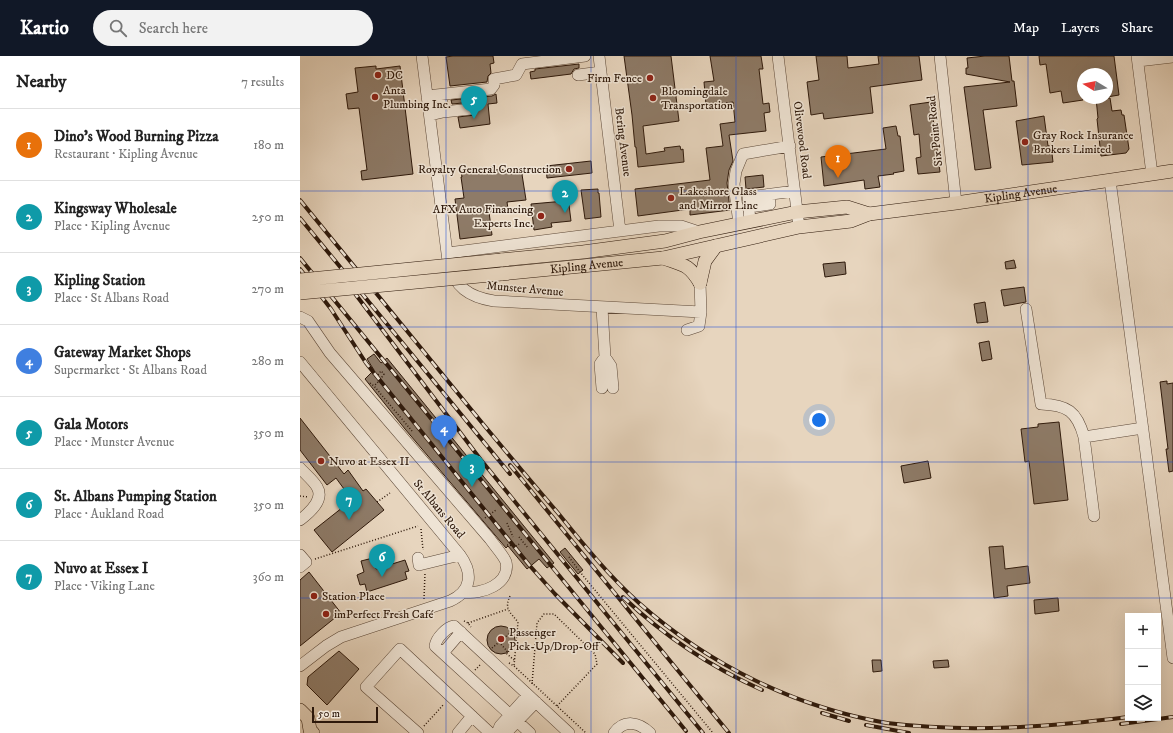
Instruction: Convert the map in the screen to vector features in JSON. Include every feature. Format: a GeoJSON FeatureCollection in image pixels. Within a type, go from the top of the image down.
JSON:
{"type":"FeatureCollection","features":[{"type":"Feature","properties":{"kind":"main road","name":"Kipling Avenue"},"geometry":{"type":"LineString","coordinates":[[300,293],[663,258],[799,227],[851,221],[869,214],[956,203],[1173,171]]}},
{"type":"Feature","properties":{"kind":"main road","name":"Kipling Avenue"},"geometry":{"type":"LineString","coordinates":[[300,280],[583,252],[665,241],[699,232],[797,212],[847,207],[869,214]]}},
{"type":"Feature","properties":{"kind":"main road"},"geometry":{"type":"LineString","coordinates":[[700,283],[705,261],[716,246]]}},
{"type":"Feature","properties":{"kind":"main road"},"geometry":{"type":"LineString","coordinates":[[663,258],[691,269],[700,283]]}},
{"type":"Feature","properties":{"kind":"main road"},"geometry":{"type":"LineString","coordinates":[[300,710],[308,718],[308,731]]}},
{"type":"Feature","properties":{"kind":"street","name":"Munster Avenue"},"geometry":{"type":"LineString","coordinates":[[422,56],[450,268],[456,281],[467,292],[480,298],[494,301],[602,308],[701,312]]}},
{"type":"Feature","properties":{"kind":"street"},"geometry":{"type":"LineString","coordinates":[[427,96],[491,89],[494,86],[494,79],[516,75],[522,64],[585,56]]}},
{"type":"Feature","properties":{"kind":"street","name":"Bering Avenue"},"geometry":{"type":"LineString","coordinates":[[599,56],[620,231]]}},
{"type":"Feature","properties":{"kind":"street","name":"Olivewood Road"},"geometry":{"type":"LineString","coordinates":[[778,56],[799,227]]}},
{"type":"Feature","properties":{"kind":"street","name":"Six Point Road"},"geometry":{"type":"LineString","coordinates":[[940,56],[956,203]]}},
{"type":"Feature","properties":{"kind":"street"},"geometry":{"type":"LineString","coordinates":[[1152,174],[1138,58],[1173,57]]}},
{"type":"Feature","properties":{"kind":"street"},"geometry":{"type":"LineString","coordinates":[[578,75],[601,72]]}},
{"type":"Feature","properties":{"kind":"street"},"geometry":{"type":"LineString","coordinates":[[441,95],[443,112]]}},
{"type":"Feature","properties":{"kind":"street"},"geometry":{"type":"LineString","coordinates":[[430,114],[472,109]]}},
{"type":"Feature","properties":{"kind":"street"},"geometry":{"type":"LineString","coordinates":[[745,223],[734,184],[736,171],[743,154],[790,146]]}},
{"type":"Feature","properties":{"kind":"street"},"geometry":{"type":"LineString","coordinates":[[1110,180],[1173,658]]}},
{"type":"Feature","properties":{"kind":"street"},"geometry":{"type":"LineString","coordinates":[[745,223],[749,207],[748,197],[770,199],[795,190]]}},
{"type":"Feature","properties":{"kind":"street"},"geometry":{"type":"LineString","coordinates":[[770,199],[772,218]]}},
{"type":"Feature","properties":{"kind":"street","name":"Kipling Avenue"},"geometry":{"type":"LineString","coordinates":[[448,253],[620,231],[672,226],[681,226],[699,232]]}},
{"type":"Feature","properties":{"kind":"street"},"geometry":{"type":"LineString","coordinates":[[687,330],[699,326],[701,312],[700,283]]}},
{"type":"Feature","properties":{"kind":"street"},"geometry":{"type":"LineString","coordinates":[[602,308],[605,357],[611,366],[608,388]]}},
{"type":"Feature","properties":{"kind":"street"},"geometry":{"type":"LineString","coordinates":[[1026,309],[1041,404],[1052,405],[1068,410],[1076,416],[1081,423],[1094,516]]}},
{"type":"Feature","properties":{"kind":"street"},"geometry":{"type":"LineString","coordinates":[[300,317],[308,321],[330,353],[490,539],[505,561],[505,575],[494,587],[478,593],[464,592],[450,601],[341,637],[326,646],[300,666]]}},
{"type":"Feature","properties":{"kind":"street","name":"St Albans Road"},"geometry":{"type":"LineString","coordinates":[[300,362],[465,562],[468,571],[467,584],[464,592]]}},
{"type":"Feature","properties":{"kind":"street"},"geometry":{"type":"LineString","coordinates":[[1084,437],[1143,428]]}},
{"type":"Feature","properties":{"kind":"street"},"geometry":{"type":"LineString","coordinates":[[300,468],[318,487],[319,497],[314,509],[300,520]]}},
{"type":"Feature","properties":{"kind":"street"},"geometry":{"type":"LineString","coordinates":[[418,558],[419,565],[460,555]]}},
{"type":"Feature","properties":{"kind":"street"},"geometry":{"type":"LineString","coordinates":[[530,733],[436,646],[436,641],[450,626],[454,626],[461,632],[569,733]]}},
{"type":"Feature","properties":{"kind":"street"},"geometry":{"type":"LineString","coordinates":[[418,733],[366,687],[400,649],[490,733]]}},
{"type":"Feature","properties":{"kind":"street"},"geometry":{"type":"LineString","coordinates":[[506,733],[514,718],[532,698]]}},
{"type":"Feature","properties":{"kind":"street"},"geometry":{"type":"LineString","coordinates":[[458,733],[472,716]]}},
{"type":"Feature","properties":{"kind":"street"},"geometry":{"type":"LineString","coordinates":[[497,733],[500,726],[514,718]]}},
{"type":"Feature","properties":{"kind":"street"},"geometry":{"type":"LineString","coordinates":[[614,733],[620,726],[628,723],[635,723],[646,728],[650,733]]}},
{"type":"Feature","properties":{"kind":"path"},"geometry":{"type":"LineString","coordinates":[[374,386],[384,374],[381,372],[376,377]]}},
{"type":"Feature","properties":{"kind":"path"},"geometry":{"type":"LineString","coordinates":[[373,374],[380,380]]}},
{"type":"Feature","properties":{"kind":"path"},"geometry":{"type":"LineString","coordinates":[[377,502],[390,493]]}},
{"type":"Feature","properties":{"kind":"path"},"geometry":{"type":"LineString","coordinates":[[300,496],[314,498]]}},
{"type":"Feature","properties":{"kind":"path"},"geometry":{"type":"LineString","coordinates":[[484,518],[496,510]]}},
{"type":"Feature","properties":{"kind":"path"},"geometry":{"type":"LineString","coordinates":[[508,523],[513,537]]}},
{"type":"Feature","properties":{"kind":"path"},"geometry":{"type":"LineString","coordinates":[[302,561],[418,526]]}},
{"type":"Feature","properties":{"kind":"path"},"geometry":{"type":"LineString","coordinates":[[519,537],[528,548]]}},
{"type":"Feature","properties":{"kind":"path"},"geometry":{"type":"LineString","coordinates":[[507,545],[517,546],[520,544]]}},
{"type":"Feature","properties":{"kind":"path"},"geometry":{"type":"LineString","coordinates":[[569,557],[712,733]]}},
{"type":"Feature","properties":{"kind":"path"},"geometry":{"type":"LineString","coordinates":[[510,596],[507,603],[508,609],[518,622],[514,666]]}},
{"type":"Feature","properties":{"kind":"path"},"geometry":{"type":"LineString","coordinates":[[468,623],[508,609]]}},
{"type":"Feature","properties":{"kind":"path"},"geometry":{"type":"LineString","coordinates":[[533,683],[537,623],[544,614],[554,614],[595,654],[597,664],[557,706]]}},
{"type":"Feature","properties":{"kind":"path"},"geometry":{"type":"LineString","coordinates":[[491,649],[510,633],[510,630],[517,631]]}},
{"type":"Feature","properties":{"kind":"path"},"geometry":{"type":"LineString","coordinates":[[499,642],[507,652],[506,653],[515,661]]}},
{"type":"Feature","properties":{"kind":"building"},"geometry":{"type":"Polygon","coordinates":[[[493,56],[494,63],[490,64],[491,73],[488,76],[487,82],[450,86],[446,57],[493,56]]]}},
{"type":"Feature","properties":{"kind":"building"},"geometry":{"type":"Polygon","coordinates":[[[624,56],[671,56],[679,121],[643,126],[646,154],[665,151],[664,148],[680,146],[681,150],[683,149],[684,162],[638,167],[624,56]]]}},
{"type":"Feature","properties":{"kind":"building"},"geometry":{"type":"Polygon","coordinates":[[[710,56],[761,56],[763,69],[759,69],[763,104],[769,103],[770,112],[764,113],[766,131],[729,135],[733,161],[729,170],[727,183],[730,210],[690,215],[690,209],[638,216],[635,189],[710,180],[706,148],[723,146],[720,124],[735,122],[733,102],[706,105],[704,82],[714,81],[710,56]]]}},
{"type":"Feature","properties":{"kind":"building"},"geometry":{"type":"Polygon","coordinates":[[[816,56],[847,56],[848,68],[879,64],[878,56],[919,56],[922,80],[870,87],[873,113],[824,119],[823,113],[811,115],[807,82],[819,80],[816,56]]]}},
{"type":"Feature","properties":{"kind":"building"},"geometry":{"type":"Polygon","coordinates":[[[1009,56],[1017,106],[983,110],[991,168],[975,170],[964,87],[1010,82],[966,74],[966,68],[968,68],[967,58],[1009,56]]]}},
{"type":"Feature","properties":{"kind":"building"},"geometry":{"type":"Polygon","coordinates":[[[1039,56],[1114,56],[1119,95],[1113,96],[1113,68],[1077,68],[1077,101],[1063,103],[1061,91],[1050,93],[1046,64],[1040,65],[1039,56]]]}},
{"type":"Feature","properties":{"kind":"building"},"geometry":{"type":"Polygon","coordinates":[[[579,64],[579,68],[574,69],[571,74],[531,79],[530,72],[535,71],[535,69],[579,64]]]}},
{"type":"Feature","properties":{"kind":"building"},"geometry":{"type":"Polygon","coordinates":[[[376,66],[376,69],[400,66],[413,174],[362,180],[361,171],[367,170],[359,108],[348,109],[346,94],[358,92],[355,68],[376,66]]]}},
{"type":"Feature","properties":{"kind":"building"},"geometry":{"type":"Polygon","coordinates":[[[496,94],[497,103],[488,104],[490,124],[460,128],[458,117],[475,115],[478,108],[473,102],[452,104],[451,100],[492,96],[496,94]]]}},
{"type":"Feature","properties":{"kind":"building"},"geometry":{"type":"Polygon","coordinates":[[[931,102],[940,172],[918,174],[916,158],[921,157],[919,134],[914,135],[910,105],[931,102]]]}},
{"type":"Feature","properties":{"kind":"building"},"geometry":{"type":"Polygon","coordinates":[[[1097,104],[1111,104],[1112,111],[1121,110],[1122,115],[1124,115],[1129,149],[1126,153],[1101,156],[1097,104]]]}},
{"type":"Feature","properties":{"kind":"building"},"geometry":{"type":"Polygon","coordinates":[[[1044,116],[1048,146],[1051,145],[1053,162],[1022,165],[1016,121],[1044,116]]]}},
{"type":"Feature","properties":{"kind":"building"},"geometry":{"type":"Polygon","coordinates":[[[896,126],[898,136],[900,136],[904,171],[878,176],[880,187],[865,189],[864,180],[824,186],[821,157],[886,149],[883,128],[896,126]]]}},
{"type":"Feature","properties":{"kind":"building","name":"Royalty General Construction"},"geometry":{"type":"Polygon","coordinates":[[[591,161],[592,173],[547,178],[546,166],[591,161]]]}},
{"type":"Feature","properties":{"kind":"building"},"geometry":{"type":"Polygon","coordinates":[[[494,167],[494,170],[521,168],[526,200],[507,202],[508,209],[489,212],[492,235],[460,239],[455,199],[464,198],[461,171],[494,167]]]}},
{"type":"Feature","properties":{"kind":"building"},"geometry":{"type":"Polygon","coordinates":[[[763,175],[764,187],[746,189],[745,177],[763,175]]]}},
{"type":"Feature","properties":{"kind":"building"},"geometry":{"type":"Polygon","coordinates":[[[598,189],[601,217],[585,219],[581,190],[598,189]]]}},
{"type":"Feature","properties":{"kind":"building"},"geometry":{"type":"Polygon","coordinates":[[[565,201],[565,205],[569,205],[571,221],[551,223],[552,227],[534,230],[531,204],[565,201]]]}},
{"type":"Feature","properties":{"kind":"building"},"geometry":{"type":"Polygon","coordinates":[[[1014,260],[1016,268],[1006,269],[1005,262],[1014,260]]]}},
{"type":"Feature","properties":{"kind":"building"},"geometry":{"type":"Polygon","coordinates":[[[845,262],[846,274],[825,277],[823,264],[845,262]]]}},
{"type":"Feature","properties":{"kind":"building"},"geometry":{"type":"Polygon","coordinates":[[[1024,287],[1026,302],[1004,306],[1001,290],[1024,287]]]}},
{"type":"Feature","properties":{"kind":"building"},"geometry":{"type":"Polygon","coordinates":[[[985,302],[988,322],[977,323],[974,304],[985,302]]]}},
{"type":"Feature","properties":{"kind":"building"},"geometry":{"type":"Polygon","coordinates":[[[989,341],[992,359],[982,361],[979,343],[989,341]]]}},
{"type":"Feature","properties":{"kind":"building"},"geometry":{"type":"Polygon","coordinates":[[[374,354],[381,363],[387,358],[554,563],[547,568],[539,559],[527,569],[508,546],[506,548],[405,429],[365,379],[374,370],[367,359],[374,354]]]}},
{"type":"Feature","properties":{"kind":"building"},"geometry":{"type":"Polygon","coordinates":[[[1167,381],[1167,384],[1173,383],[1173,471],[1169,472],[1166,449],[1168,449],[1160,382],[1167,381]]]}},
{"type":"Feature","properties":{"kind":"building"},"geometry":{"type":"Polygon","coordinates":[[[300,418],[344,474],[348,470],[363,491],[366,489],[384,510],[332,552],[314,530],[352,500],[336,478],[327,485],[300,450],[300,418]]]}},
{"type":"Feature","properties":{"kind":"building"},"geometry":{"type":"Polygon","coordinates":[[[1059,422],[1068,500],[1034,504],[1029,461],[1025,462],[1021,429],[1038,427],[1038,424],[1059,422]]]}},
{"type":"Feature","properties":{"kind":"building"},"geometry":{"type":"Polygon","coordinates":[[[928,461],[931,478],[904,483],[901,466],[928,461]]]}},
{"type":"Feature","properties":{"kind":"building"},"geometry":{"type":"Polygon","coordinates":[[[1003,546],[1005,569],[1028,566],[1030,583],[1007,586],[1008,596],[994,598],[989,547],[1003,546]]]}},
{"type":"Feature","properties":{"kind":"building"},"geometry":{"type":"Polygon","coordinates":[[[565,548],[583,570],[578,574],[560,552],[565,548]]]}},
{"type":"Feature","properties":{"kind":"building"},"geometry":{"type":"Polygon","coordinates":[[[373,558],[376,569],[405,560],[409,571],[405,572],[407,579],[367,592],[365,584],[360,585],[357,575],[364,572],[361,561],[373,558]]]}},
{"type":"Feature","properties":{"kind":"building","name":"Station Place"},"geometry":{"type":"Polygon","coordinates":[[[309,572],[341,613],[300,646],[300,580],[309,572]]]}},
{"type":"Feature","properties":{"kind":"building"},"geometry":{"type":"Polygon","coordinates":[[[1058,598],[1059,611],[1035,614],[1034,600],[1058,598]]]}},
{"type":"Feature","properties":{"kind":"building","name":"Passenger Pick-Up/Drop-Off"},"geometry":{"type":"Polygon","coordinates":[[[501,626],[511,630],[515,640],[511,650],[501,654],[491,650],[487,640],[491,630],[501,626]]]}},
{"type":"Feature","properties":{"kind":"building"},"geometry":{"type":"Polygon","coordinates":[[[339,651],[359,669],[327,705],[307,685],[308,677],[339,651]]]}},
{"type":"Feature","properties":{"kind":"building"},"geometry":{"type":"Polygon","coordinates":[[[872,660],[881,660],[882,671],[873,672],[872,660]]]}},
{"type":"Feature","properties":{"kind":"building"},"geometry":{"type":"Polygon","coordinates":[[[948,660],[949,667],[934,668],[933,661],[948,660]]]}},
{"type":"Feature","properties":{"kind":"railway"},"geometry":{"type":"LineString","coordinates":[[300,200],[483,424],[597,560],[639,603],[694,646],[724,664],[787,694],[819,706],[853,716],[887,723],[948,728],[1008,728],[1068,724],[1125,717]]}},
{"type":"Feature","properties":{"kind":"railway"},"geometry":{"type":"LineString","coordinates":[[300,218],[510,474]]}},
{"type":"Feature","properties":{"kind":"railway"},"geometry":{"type":"LineString","coordinates":[[300,258],[686,731]]}},
{"type":"Feature","properties":{"kind":"railway"},"geometry":{"type":"LineString","coordinates":[[300,269],[331,309],[366,363],[530,566],[555,594],[623,663]]}},
{"type":"Feature","properties":{"kind":"railway"},"geometry":{"type":"LineString","coordinates":[[353,291],[481,460],[703,733]]}},
{"type":"Feature","properties":{"kind":"railway"},"geometry":{"type":"LineString","coordinates":[[510,465],[729,733]]}},
{"type":"Feature","properties":{"kind":"railway"},"geometry":{"type":"LineString","coordinates":[[623,597],[655,625],[689,650],[706,661],[762,690]]}},
{"type":"Feature","properties":{"kind":"railway"},"geometry":{"type":"LineString","coordinates":[[822,713],[849,721]]}},
{"type":"Feature","properties":{"kind":"railway"},"geometry":{"type":"LineString","coordinates":[[1121,724],[1173,717]]}},
{"type":"Feature","properties":{"kind":"railway"},"geometry":{"type":"LineString","coordinates":[[866,725],[909,733]]}},
{"type":"Feature","properties":{"kind":"place","name":"DC"},"geometry":{"type":"Point","coordinates":[378,75]}},
{"type":"Feature","properties":{"kind":"place","name":"Firm Fence"},"geometry":{"type":"Point","coordinates":[650,78]}},
{"type":"Feature","properties":{"kind":"place","name":"Anta Plumbing Inc."},"geometry":{"type":"Point","coordinates":[375,97]}},
{"type":"Feature","properties":{"kind":"place","name":"Bloomingdale Transportation"},"geometry":{"type":"Point","coordinates":[653,98]}},
{"type":"Feature","properties":{"kind":"place","name":"Gala Motors"},"geometry":{"type":"Point","coordinates":[474,119]}},
{"type":"Feature","properties":{"kind":"place","name":"Gray Rock Insurance Brokers Limited"},"geometry":{"type":"Point","coordinates":[1025,142]}},
{"type":"Feature","properties":{"kind":"place","name":"Royalty General Construction"},"geometry":{"type":"Point","coordinates":[569,169]}},
{"type":"Feature","properties":{"kind":"place","name":"Dino’s Wood Burning Pizza"},"geometry":{"type":"Point","coordinates":[838,178]}},
{"type":"Feature","properties":{"kind":"place","name":"Lakeshore Glass and Mirror Linc"},"geometry":{"type":"Point","coordinates":[671,198]}},
{"type":"Feature","properties":{"kind":"place","name":"Kingsway Wholesale"},"geometry":{"type":"Point","coordinates":[565,213]}},
{"type":"Feature","properties":{"kind":"place","name":"AFX Auto Financing Experts Inc."},"geometry":{"type":"Point","coordinates":[541,216]}},
{"type":"Feature","properties":{"kind":"place","name":"Gateway Market Shops"},"geometry":{"type":"Point","coordinates":[444,448]}},
{"type":"Feature","properties":{"kind":"place","name":"Nuvo at Essex II"},"geometry":{"type":"Point","coordinates":[321,461]}},
{"type":"Feature","properties":{"kind":"place","name":"Kipling Station"},"geometry":{"type":"Point","coordinates":[472,487]}},
{"type":"Feature","properties":{"kind":"place","name":"Nuvo at Essex I"},"geometry":{"type":"Point","coordinates":[349,520]}},
{"type":"Feature","properties":{"kind":"place","name":"St. Albans Pumping Station"},"geometry":{"type":"Point","coordinates":[382,577]}},
{"type":"Feature","properties":{"kind":"place","name":"Station Place"},"geometry":{"type":"Point","coordinates":[314,596]}},
{"type":"Feature","properties":{"kind":"place","name":"imPerfect Fresh Café"},"geometry":{"type":"Point","coordinates":[326,614]}},
{"type":"Feature","properties":{"kind":"place","name":"Passenger Pick-Up/Drop-Off"},"geometry":{"type":"Point","coordinates":[501,639]}}]}
